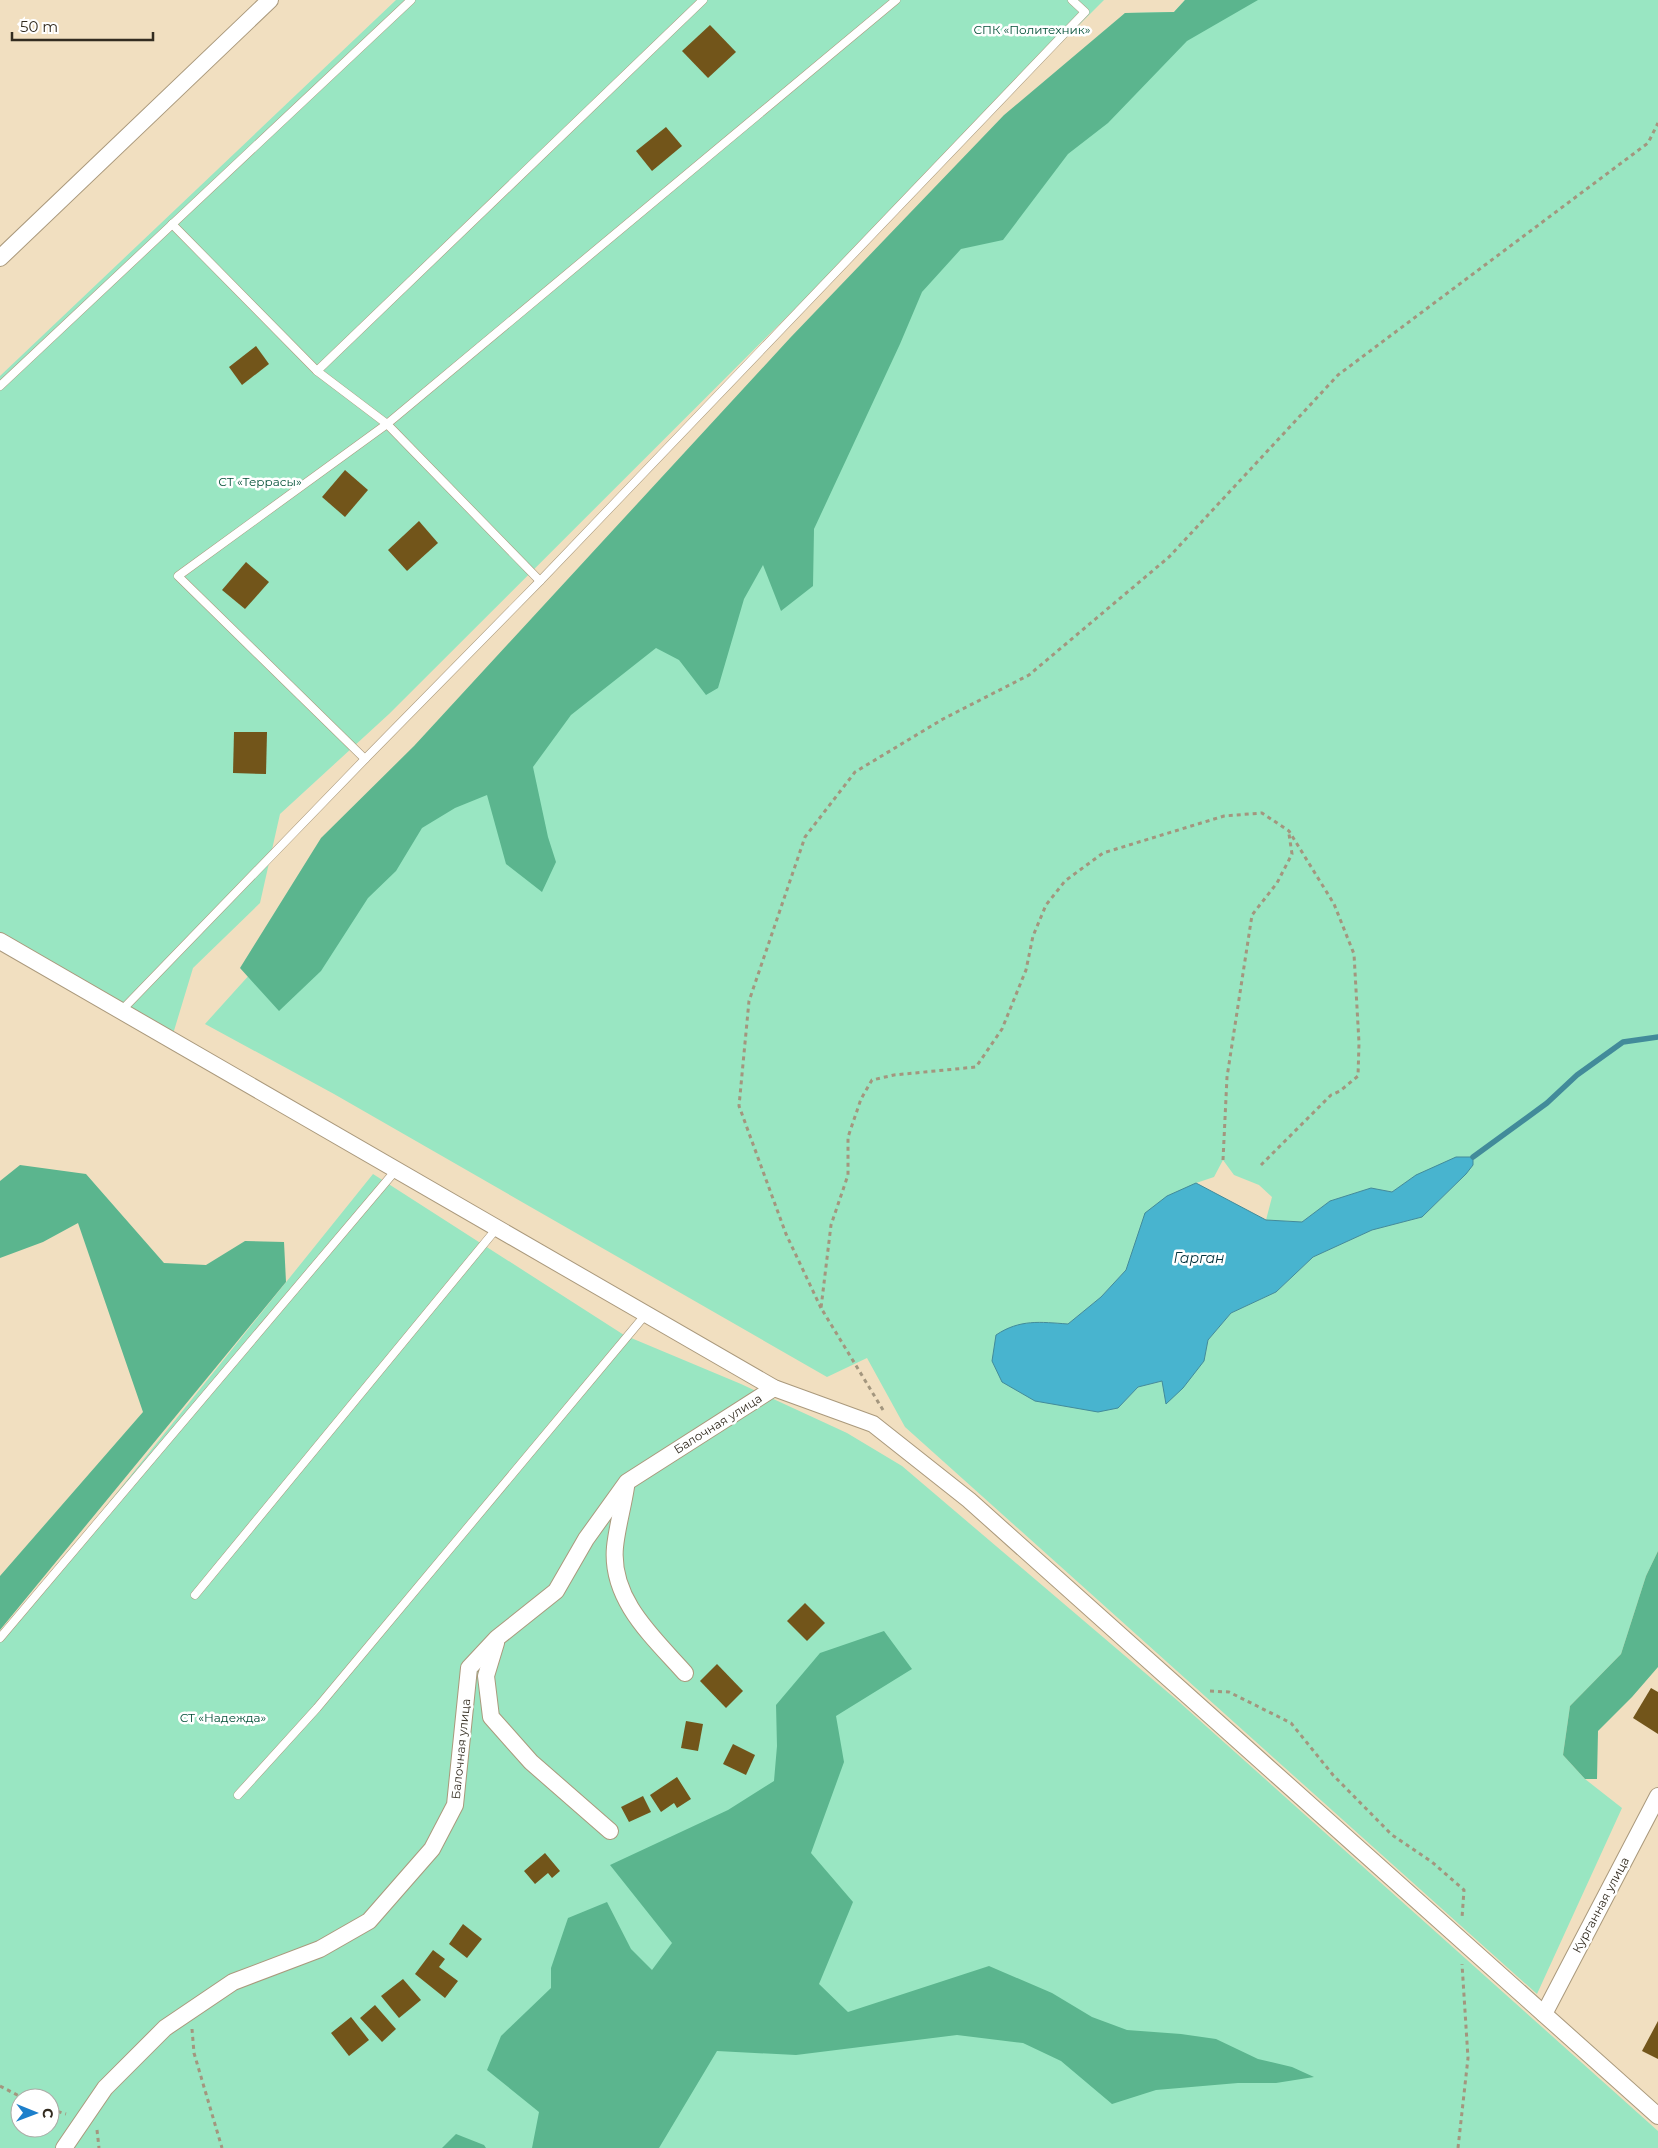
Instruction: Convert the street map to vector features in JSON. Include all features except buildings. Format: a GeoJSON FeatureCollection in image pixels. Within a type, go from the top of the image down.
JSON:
{"type":"FeatureCollection","features":[{"type":"Feature","properties":{"kind":"street"},"geometry":{"type":"LineString","coordinates":[[0,258],[270,0]]}},
{"type":"Feature","properties":{"kind":"street"},"geometry":{"type":"LineString","coordinates":[[0,941],[774,1388],[873,1424],[969,1500],[1658,2116]]}},
{"type":"Feature","properties":{"kind":"street","name":"Балочная улица"},"geometry":{"type":"LineString","coordinates":[[64,2148],[105,2088],[165,2028],[233,1982],[320,1949],[369,1922],[432,1849],[456,1805],[469,1668],[498,1638],[556,1592],[586,1539],[627,1482],[774,1388]]}},
{"type":"Feature","properties":{"kind":"street"},"geometry":{"type":"LineString","coordinates":[[627,1482],[614,1549],[619,1584],[634,1616],[686,1673]]}},
{"type":"Feature","properties":{"kind":"street"},"geometry":{"type":"LineString","coordinates":[[498,1638],[486,1676],[491,1717],[531,1762],[610,1831]]}},
{"type":"Feature","properties":{"kind":"street","name":"Курганная улица"},"geometry":{"type":"LineString","coordinates":[[1544,2014],[1658,1796]]}},
{"type":"Feature","properties":{"kind":"lane"},"geometry":{"type":"LineString","coordinates":[[0,386],[411,0]]}},
{"type":"Feature","properties":{"kind":"lane"},"geometry":{"type":"LineString","coordinates":[[317,371],[703,0]]}},
{"type":"Feature","properties":{"kind":"lane"},"geometry":{"type":"LineString","coordinates":[[365,759],[178,576],[388,424],[896,0]]}},
{"type":"Feature","properties":{"kind":"lane"},"geometry":{"type":"LineString","coordinates":[[122,1011],[540,581],[1085,12],[1072,0]]}},
{"type":"Feature","properties":{"kind":"lane"},"geometry":{"type":"LineString","coordinates":[[172,224],[317,371],[388,424],[540,581]]}},
{"type":"Feature","properties":{"kind":"lane"},"geometry":{"type":"LineString","coordinates":[[0,1638],[396,1170]]}},
{"type":"Feature","properties":{"kind":"lane"},"geometry":{"type":"LineString","coordinates":[[195,1595],[497,1228]]}},
{"type":"Feature","properties":{"kind":"lane"},"geometry":{"type":"LineString","coordinates":[[238,1795],[316,1708],[646,1314]]}},
{"type":"Feature","properties":{"kind":"path"},"geometry":{"type":"LineString","coordinates":[[888,1418],[821,1308],[786,1234],[739,1106],[749,1001],[805,838],[856,772],[943,719],[1029,675],[1169,557],[1338,375],[1648,143],[1658,123]]}},
{"type":"Feature","properties":{"kind":"path"},"geometry":{"type":"LineString","coordinates":[[821,1308],[830,1225],[848,1175],[848,1137],[861,1099],[872,1080],[894,1075],[976,1067],[1002,1029],[1026,970],[1033,936],[1046,905],[1066,881],[1103,853],[1224,816],[1262,813],[1289,831],[1334,904],[1354,954],[1359,1043],[1358,1076],[1340,1091],[1331,1095],[1261,1165]]}},
{"type":"Feature","properties":{"kind":"path"},"geometry":{"type":"LineString","coordinates":[[1223,1160],[1227,1077],[1252,915],[1277,883],[1292,854],[1289,831]]}},
{"type":"Feature","properties":{"kind":"path"},"geometry":{"type":"LineString","coordinates":[[190,2011],[194,2053],[222,2148]]}},
{"type":"Feature","properties":{"kind":"green space","name":"СТ «Террасы»"},"geometry":{"type":"Polygon","coordinates":[[[396,0],[1104,0],[389,714],[280,814],[260,903],[193,968],[173,1034],[0,939],[0,376],[396,0]]]}},
{"type":"Feature","properties":{"kind":"green space"},"geometry":{"type":"Polygon","coordinates":[[[1185,0],[1658,0],[1658,1551],[1646,1576],[1621,1654],[1570,1706],[1563,1755],[1585,1779],[1622,1808],[1537,1994],[905,1427],[867,1358],[827,1377],[334,1094],[205,1024],[951,196],[1125,13],[1174,12],[1185,0]],[[1223,1160],[1214,1177],[1196,1183],[1146,1213],[1126,1270],[1101,1297],[1068,1324],[1039,1322],[1118,1408],[1138,1387],[1163,1381],[1166,1403],[1204,1361],[1208,1340],[1231,1313],[1276,1292],[1313,1257],[1372,1230],[1422,1217],[1466,1174],[1416,1175],[1392,1192],[1371,1188],[1330,1201],[1302,1222],[1266,1220],[1272,1197],[1259,1185],[1234,1175],[1223,1160]]]}},
{"type":"Feature","properties":{"kind":"green space"},"geometry":{"type":"Polygon","coordinates":[[[1185,0],[1258,0],[1187,41],[1108,123],[1068,154],[1003,240],[961,249],[922,292],[900,344],[814,529],[813,586],[781,611],[763,565],[744,599],[718,688],[706,695],[679,660],[656,648],[571,715],[533,767],[548,837],[556,862],[542,892],[506,864],[487,795],[455,808],[422,828],[396,871],[368,898],[321,971],[279,1011],[240,968],[321,838],[414,746],[790,338],[1004,115],[1125,13],[1174,12],[1185,0]]]}},
{"type":"Feature","properties":{"kind":"green space"},"geometry":{"type":"Polygon","coordinates":[[[20,1165],[86,1174],[164,1263],[206,1265],[245,1241],[284,1242],[286,1282],[0,1630],[0,1576],[143,1412],[78,1223],[43,1242],[0,1258],[0,1181],[20,1165]]]}},
{"type":"Feature","properties":{"kind":"green space","name":"СТ «Надежда»"},"geometry":{"type":"Polygon","coordinates":[[[373,1174],[624,1335],[741,1384],[847,1433],[902,1466],[1178,1701],[1658,2131],[1658,2148],[0,2148],[0,1638],[373,1174]]]}},
{"type":"Feature","properties":{"kind":"green space"},"geometry":{"type":"Polygon","coordinates":[[[1658,1551],[1658,1667],[1632,1697],[1598,1731],[1597,1779],[1585,1779],[1563,1755],[1570,1706],[1621,1654],[1646,1576],[1658,1551]]]}},
{"type":"Feature","properties":{"kind":"green space"},"geometry":{"type":"Polygon","coordinates":[[[884,1631],[912,1669],[836,1716],[844,1762],[811,1853],[853,1902],[819,1984],[848,2012],[989,1966],[1052,1993],[1092,2017],[1127,2030],[1216,2039],[1258,2059],[1292,2067],[1314,2077],[1276,2083],[1238,2083],[1156,2090],[1112,2104],[1061,2061],[1023,2043],[957,2035],[796,2055],[717,2051],[659,2148],[532,2148],[539,2112],[487,2070],[501,2036],[551,1988],[551,1968],[568,1918],[607,1902],[631,1949],[652,1970],[672,1943],[610,1865],[728,1810],[774,1781],[777,1746],[776,1705],[820,1653],[884,1631]]]}},
{"type":"Feature","properties":{"kind":"green space"},"geometry":{"type":"Polygon","coordinates":[[[456,2134],[484,2145],[486,2148],[442,2148],[456,2134]]]}},
{"type":"Feature","properties":{"kind":"water","name":"Гарган"},"geometry":{"type":"Polygon","coordinates":[[[1456,1157],[1473,1157],[1473,1165],[1422,1217],[1372,1230],[1313,1257],[1276,1292],[1231,1313],[1208,1340],[1204,1361],[1183,1388],[1166,1404],[1162,1381],[1138,1387],[1118,1408],[1098,1412],[1035,1401],[1002,1382],[992,1361],[996,1335],[1013,1326],[1022,1324],[1039,1322],[1068,1324],[1101,1297],[1126,1270],[1145,1213],[1167,1196],[1196,1183],[1266,1220],[1302,1222],[1330,1201],[1371,1188],[1392,1192],[1416,1175],[1456,1157]]]}},
{"type":"Feature","properties":{"kind":"waterway"},"geometry":{"type":"LineString","coordinates":[[1473,1157],[1547,1103],[1577,1075],[1623,1042],[1658,1037]]}},
{"type":"Feature","properties":{"kind":"park label","name":"СПК «Политехник»"},"geometry":{"type":"Point","coordinates":[1032,30]}}]}
